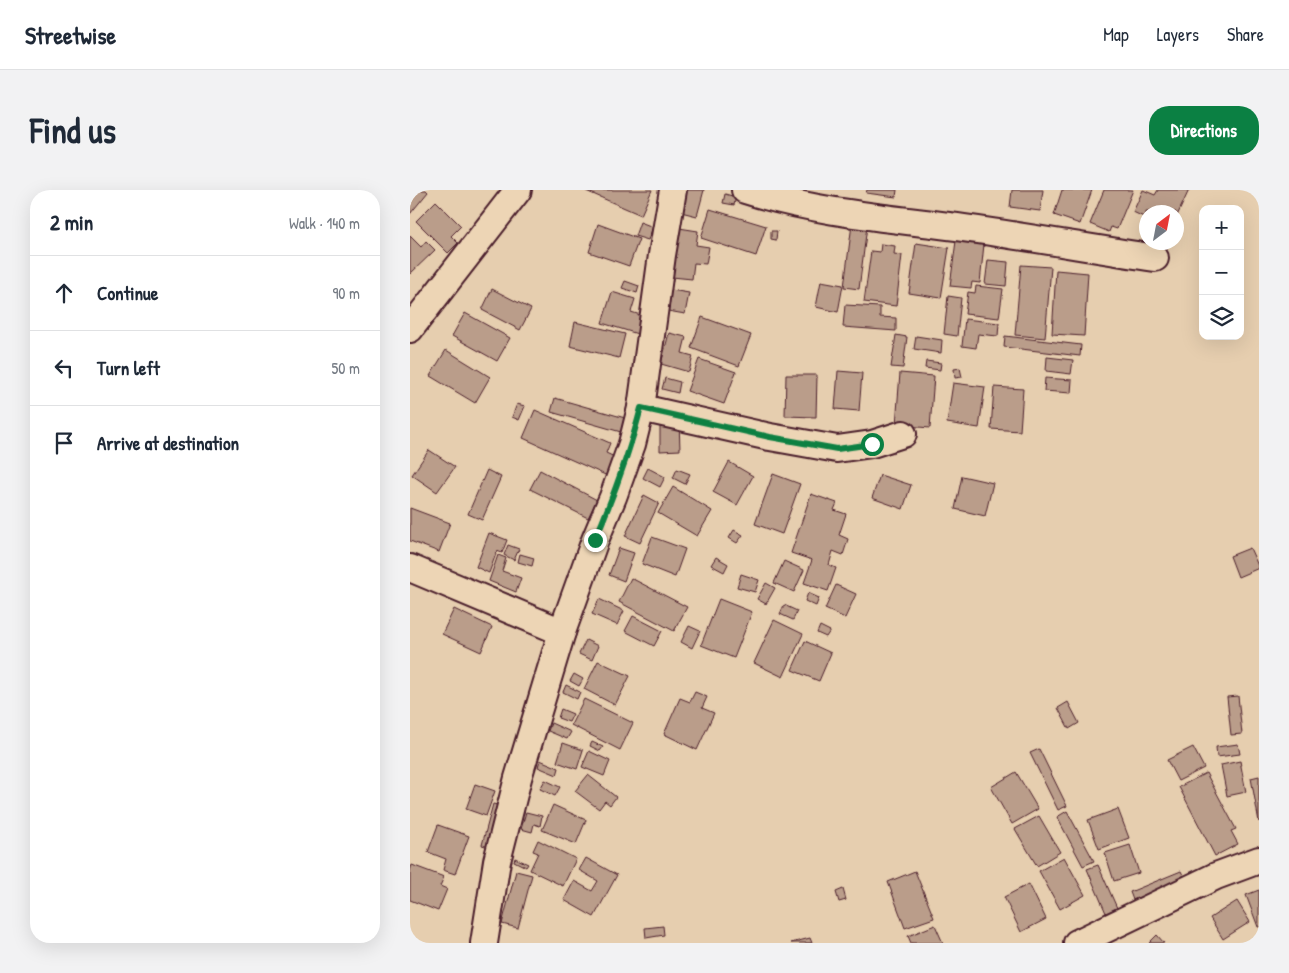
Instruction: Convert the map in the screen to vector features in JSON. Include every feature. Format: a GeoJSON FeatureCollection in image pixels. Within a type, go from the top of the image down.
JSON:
{"type":"FeatureCollection","features":[{"type":"Feature","properties":{"kind":"street"},"geometry":{"type":"LineString","coordinates":[[410,329],[518,190]]}},
{"type":"Feature","properties":{"kind":"street"},"geometry":{"type":"LineString","coordinates":[[484,943],[497,861],[518,778],[562,632],[632,444],[641,408],[673,190]]}},
{"type":"Feature","properties":{"kind":"street"},"geometry":{"type":"LineString","coordinates":[[745,190],[834,211],[988,231],[1155,258]]}},
{"type":"Feature","properties":{"kind":"street"},"geometry":{"type":"LineString","coordinates":[[641,408],[770,437],[837,449],[872,444],[903,434]]}},
{"type":"Feature","properties":{"kind":"street"},"geometry":{"type":"LineString","coordinates":[[410,568],[562,632]]}},
{"type":"Feature","properties":{"kind":"street"},"geometry":{"type":"LineString","coordinates":[[1077,943],[1216,876],[1259,860]]}},
{"type":"Feature","properties":{"kind":"building"},"geometry":{"type":"Polygon","coordinates":[[[410,190],[426,190],[428,192],[410,214],[410,190]]]}},
{"type":"Feature","properties":{"kind":"building"},"geometry":{"type":"Polygon","coordinates":[[[587,190],[652,190],[641,215],[587,190]]]}},
{"type":"Feature","properties":{"kind":"building"},"geometry":{"type":"Polygon","coordinates":[[[687,190],[704,190],[697,216],[681,212],[687,190]]]}},
{"type":"Feature","properties":{"kind":"building"},"geometry":{"type":"Polygon","coordinates":[[[867,190],[897,190],[896,197],[866,193],[867,190]]]}},
{"type":"Feature","properties":{"kind":"building"},"geometry":{"type":"Polygon","coordinates":[[[1012,190],[1043,190],[1040,211],[1010,207],[1012,190]]]}},
{"type":"Feature","properties":{"kind":"building"},"geometry":{"type":"Polygon","coordinates":[[[1062,190],[1092,190],[1080,224],[1054,215],[1062,190]]]}},
{"type":"Feature","properties":{"kind":"building"},"geometry":{"type":"Polygon","coordinates":[[[1104,190],[1133,190],[1117,229],[1111,227],[1109,232],[1090,224],[1104,190]]]}},
{"type":"Feature","properties":{"kind":"building"},"geometry":{"type":"Polygon","coordinates":[[[1143,190],[1155,195],[1158,190],[1189,190],[1182,205],[1139,205],[1139,215],[1133,212],[1143,190]]]}},
{"type":"Feature","properties":{"kind":"building"},"geometry":{"type":"Polygon","coordinates":[[[725,194],[736,197],[734,205],[723,203],[725,194]]]}},
{"type":"Feature","properties":{"kind":"building"},"geometry":{"type":"Polygon","coordinates":[[[436,201],[461,226],[451,236],[458,243],[448,253],[416,221],[436,201]]]}},
{"type":"Feature","properties":{"kind":"building"},"geometry":{"type":"Polygon","coordinates":[[[710,209],[766,226],[756,256],[701,238],[710,209]]]}},
{"type":"Feature","properties":{"kind":"building"},"geometry":{"type":"Polygon","coordinates":[[[640,222],[653,227],[648,240],[635,236],[640,222]]]}},
{"type":"Feature","properties":{"kind":"building"},"geometry":{"type":"Polygon","coordinates":[[[598,224],[639,239],[629,266],[589,252],[598,224]]]}},
{"type":"Feature","properties":{"kind":"building"},"geometry":{"type":"Polygon","coordinates":[[[852,224],[867,226],[859,289],[844,287],[852,224]]]}},
{"type":"Feature","properties":{"kind":"building"},"geometry":{"type":"Polygon","coordinates":[[[679,228],[698,231],[696,245],[709,247],[706,264],[694,263],[692,279],[672,277],[679,228]]]}},
{"type":"Feature","properties":{"kind":"building"},"geometry":{"type":"Polygon","coordinates":[[[771,231],[777,231],[776,240],[771,239],[771,231]]]}},
{"type":"Feature","properties":{"kind":"building"},"geometry":{"type":"Polygon","coordinates":[[[410,236],[421,247],[426,241],[435,250],[410,274],[410,236]]]}},
{"type":"Feature","properties":{"kind":"building"},"geometry":{"type":"Polygon","coordinates":[[[956,241],[984,244],[980,283],[972,282],[971,288],[950,286],[956,241]]]}},
{"type":"Feature","properties":{"kind":"building"},"geometry":{"type":"Polygon","coordinates":[[[916,243],[949,248],[941,298],[909,293],[916,243]]]}},
{"type":"Feature","properties":{"kind":"building"},"geometry":{"type":"Polygon","coordinates":[[[881,244],[895,246],[894,254],[902,255],[896,306],[864,302],[871,251],[880,252],[881,244]]]}},
{"type":"Feature","properties":{"kind":"building"},"geometry":{"type":"Polygon","coordinates":[[[988,260],[1008,262],[1006,286],[985,284],[988,260]]]}},
{"type":"Feature","properties":{"kind":"building"},"geometry":{"type":"Polygon","coordinates":[[[1021,265],[1051,267],[1045,338],[1015,335],[1021,265]]]}},
{"type":"Feature","properties":{"kind":"building"},"geometry":{"type":"Polygon","coordinates":[[[1056,270],[1088,273],[1084,336],[1052,334],[1056,270]]]}},
{"type":"Feature","properties":{"kind":"building"},"geometry":{"type":"Polygon","coordinates":[[[625,281],[639,286],[637,293],[622,288],[625,281]]]}},
{"type":"Feature","properties":{"kind":"building"},"geometry":{"type":"Polygon","coordinates":[[[821,281],[843,285],[838,312],[816,307],[821,281]]]}},
{"type":"Feature","properties":{"kind":"building"},"geometry":{"type":"Polygon","coordinates":[[[976,286],[1003,289],[999,318],[965,314],[968,292],[975,293],[976,286]]]}},
{"type":"Feature","properties":{"kind":"building"},"geometry":{"type":"Polygon","coordinates":[[[492,289],[531,309],[520,330],[482,310],[492,289]]]}},
{"type":"Feature","properties":{"kind":"building"},"geometry":{"type":"Polygon","coordinates":[[[671,290],[689,293],[685,314],[668,311],[671,290]]]}},
{"type":"Feature","properties":{"kind":"building"},"geometry":{"type":"Polygon","coordinates":[[[612,292],[635,299],[631,312],[647,317],[641,335],[602,323],[612,292]]]}},
{"type":"Feature","properties":{"kind":"building"},"geometry":{"type":"Polygon","coordinates":[[[948,296],[961,298],[957,336],[944,334],[948,296]]]}},
{"type":"Feature","properties":{"kind":"building"},"geometry":{"type":"Polygon","coordinates":[[[845,305],[880,307],[880,317],[896,318],[896,331],[843,327],[845,305]]]}},
{"type":"Feature","properties":{"kind":"building"},"geometry":{"type":"Polygon","coordinates":[[[465,313],[510,338],[497,361],[452,336],[465,313]]]}},
{"type":"Feature","properties":{"kind":"building"},"geometry":{"type":"Polygon","coordinates":[[[702,317],[751,335],[739,366],[691,348],[702,317]]]}},
{"type":"Feature","properties":{"kind":"building"},"geometry":{"type":"Polygon","coordinates":[[[965,319],[999,323],[998,336],[978,334],[976,348],[962,346],[965,319]]]}},
{"type":"Feature","properties":{"kind":"building"},"geometry":{"type":"Polygon","coordinates":[[[575,322],[625,334],[619,358],[570,346],[575,322]]]}},
{"type":"Feature","properties":{"kind":"building"},"geometry":{"type":"Polygon","coordinates":[[[669,333],[686,337],[682,353],[693,356],[689,372],[661,364],[669,333]]]}},
{"type":"Feature","properties":{"kind":"building"},"geometry":{"type":"Polygon","coordinates":[[[896,335],[907,337],[903,368],[891,367],[896,335]]]}},
{"type":"Feature","properties":{"kind":"building"},"geometry":{"type":"Polygon","coordinates":[[[916,336],[942,340],[941,353],[914,349],[916,336]]]}},
{"type":"Feature","properties":{"kind":"building"},"geometry":{"type":"Polygon","coordinates":[[[1005,336],[1081,345],[1080,356],[1004,347],[1005,336]]]}},
{"type":"Feature","properties":{"kind":"building"},"geometry":{"type":"Polygon","coordinates":[[[446,350],[490,377],[475,403],[430,376],[446,350]]]}},
{"type":"Feature","properties":{"kind":"building"},"geometry":{"type":"Polygon","coordinates":[[[1047,357],[1073,360],[1071,374],[1046,371],[1047,357]]]}},
{"type":"Feature","properties":{"kind":"building"},"geometry":{"type":"Polygon","coordinates":[[[699,359],[736,372],[724,404],[687,391],[699,359]]]}},
{"type":"Feature","properties":{"kind":"building"},"geometry":{"type":"Polygon","coordinates":[[[926,361],[941,363],[940,370],[925,368],[926,361]]]}},
{"type":"Feature","properties":{"kind":"building"},"geometry":{"type":"Polygon","coordinates":[[[960,368],[962,377],[955,378],[954,369],[960,368]]]}},
{"type":"Feature","properties":{"kind":"building"},"geometry":{"type":"Polygon","coordinates":[[[838,371],[862,373],[859,411],[835,409],[838,371]]]}},
{"type":"Feature","properties":{"kind":"building"},"geometry":{"type":"Polygon","coordinates":[[[900,373],[934,376],[930,428],[896,425],[900,373]]]}},
{"type":"Feature","properties":{"kind":"building"},"geometry":{"type":"Polygon","coordinates":[[[786,375],[817,375],[816,417],[785,416],[786,375]]]}},
{"type":"Feature","properties":{"kind":"building"},"geometry":{"type":"Polygon","coordinates":[[[665,378],[680,382],[678,393],[662,389],[665,378]]]}},
{"type":"Feature","properties":{"kind":"building"},"geometry":{"type":"Polygon","coordinates":[[[1045,378],[1072,380],[1071,393],[1044,391],[1045,378]]]}},
{"type":"Feature","properties":{"kind":"building"},"geometry":{"type":"Polygon","coordinates":[[[953,383],[985,387],[979,428],[947,423],[953,383]]]}},
{"type":"Feature","properties":{"kind":"building"},"geometry":{"type":"Polygon","coordinates":[[[994,387],[1023,389],[1020,431],[991,429],[994,387]]]}},
{"type":"Feature","properties":{"kind":"building"},"geometry":{"type":"Polygon","coordinates":[[[555,398],[632,420],[628,434],[551,412],[555,398]]]}},
{"type":"Feature","properties":{"kind":"building"},"geometry":{"type":"Polygon","coordinates":[[[517,404],[525,406],[519,420],[512,417],[517,404]]]}},
{"type":"Feature","properties":{"kind":"building"},"geometry":{"type":"Polygon","coordinates":[[[535,410],[610,443],[606,453],[621,460],[612,478],[523,438],[535,410]]]}},
{"type":"Feature","properties":{"kind":"building"},"geometry":{"type":"Polygon","coordinates":[[[660,421],[679,421],[680,450],[660,451],[660,421]]]}},
{"type":"Feature","properties":{"kind":"building"},"geometry":{"type":"Polygon","coordinates":[[[429,450],[455,467],[437,492],[412,475],[429,450]]]}},
{"type":"Feature","properties":{"kind":"building"},"geometry":{"type":"Polygon","coordinates":[[[729,462],[753,476],[737,505],[713,492],[729,462]]]}},
{"type":"Feature","properties":{"kind":"building"},"geometry":{"type":"Polygon","coordinates":[[[648,468],[665,477],[660,487],[643,478],[648,468]]]}},
{"type":"Feature","properties":{"kind":"building"},"geometry":{"type":"Polygon","coordinates":[[[677,469],[690,474],[685,484],[673,478],[677,469]]]}},
{"type":"Feature","properties":{"kind":"building"},"geometry":{"type":"Polygon","coordinates":[[[487,470],[501,477],[482,520],[468,514],[487,470]]]}},
{"type":"Feature","properties":{"kind":"building"},"geometry":{"type":"Polygon","coordinates":[[[540,470],[597,500],[588,518],[530,489],[540,470]]]}},
{"type":"Feature","properties":{"kind":"building"},"geometry":{"type":"Polygon","coordinates":[[[773,474],[800,484],[782,534],[755,524],[773,474]]]}},
{"type":"Feature","properties":{"kind":"building"},"geometry":{"type":"Polygon","coordinates":[[[880,475],[911,485],[903,509],[872,498],[880,475]]]}},
{"type":"Feature","properties":{"kind":"building"},"geometry":{"type":"Polygon","coordinates":[[[962,476],[993,483],[985,516],[955,509],[962,476]]]}},
{"type":"Feature","properties":{"kind":"building"},"geometry":{"type":"Polygon","coordinates":[[[673,487],[712,511],[697,536],[658,513],[673,487]]]}},
{"type":"Feature","properties":{"kind":"building"},"geometry":{"type":"Polygon","coordinates":[[[811,494],[837,503],[834,510],[846,514],[839,535],[848,539],[843,555],[833,551],[829,565],[836,568],[828,591],[804,583],[812,560],[791,553],[811,494]]]}},
{"type":"Feature","properties":{"kind":"building"},"geometry":{"type":"Polygon","coordinates":[[[644,495],[659,503],[640,543],[625,536],[644,495]]]}},
{"type":"Feature","properties":{"kind":"building"},"geometry":{"type":"Polygon","coordinates":[[[410,508],[450,523],[439,552],[410,541],[410,508]]]}},
{"type":"Feature","properties":{"kind":"building"},"geometry":{"type":"Polygon","coordinates":[[[734,530],[743,535],[737,543],[729,538],[734,530]]]}},
{"type":"Feature","properties":{"kind":"building"},"geometry":{"type":"Polygon","coordinates":[[[489,533],[507,540],[502,553],[497,551],[489,573],[476,567],[489,533]]]}},
{"type":"Feature","properties":{"kind":"building"},"geometry":{"type":"Polygon","coordinates":[[[652,537],[685,549],[675,577],[642,564],[652,537]]]}},
{"type":"Feature","properties":{"kind":"building"},"geometry":{"type":"Polygon","coordinates":[[[508,545],[519,549],[514,560],[504,555],[508,545]]]}},
{"type":"Feature","properties":{"kind":"building"},"geometry":{"type":"Polygon","coordinates":[[[619,548],[634,553],[624,581],[609,575],[619,548]]]}},
{"type":"Feature","properties":{"kind":"building"},"geometry":{"type":"Polygon","coordinates":[[[1250,548],[1259,568],[1238,577],[1230,556],[1250,548]]]}},
{"type":"Feature","properties":{"kind":"building"},"geometry":{"type":"Polygon","coordinates":[[[520,554],[534,558],[532,566],[518,562],[520,554]]]}},
{"type":"Feature","properties":{"kind":"building"},"geometry":{"type":"Polygon","coordinates":[[[498,555],[506,558],[502,571],[521,578],[516,592],[489,581],[498,555]]]}},
{"type":"Feature","properties":{"kind":"building"},"geometry":{"type":"Polygon","coordinates":[[[716,557],[728,564],[724,572],[711,565],[716,557]]]}},
{"type":"Feature","properties":{"kind":"building"},"geometry":{"type":"Polygon","coordinates":[[[784,561],[804,570],[794,592],[774,583],[784,561]]]}},
{"type":"Feature","properties":{"kind":"building"},"geometry":{"type":"Polygon","coordinates":[[[741,574],[759,580],[755,592],[737,587],[741,574]]]}},
{"type":"Feature","properties":{"kind":"building"},"geometry":{"type":"Polygon","coordinates":[[[631,578],[687,607],[674,631],[619,602],[631,578]]]}},
{"type":"Feature","properties":{"kind":"building"},"geometry":{"type":"Polygon","coordinates":[[[766,583],[775,588],[766,604],[757,599],[766,583]]]}},
{"type":"Feature","properties":{"kind":"building"},"geometry":{"type":"Polygon","coordinates":[[[836,585],[856,594],[845,618],[825,609],[836,585]]]}},
{"type":"Feature","properties":{"kind":"building"},"geometry":{"type":"Polygon","coordinates":[[[808,593],[819,598],[816,606],[805,601],[808,593]]]}},
{"type":"Feature","properties":{"kind":"building"},"geometry":{"type":"Polygon","coordinates":[[[599,599],[624,611],[617,625],[592,614],[599,599]]]}},
{"type":"Feature","properties":{"kind":"building"},"geometry":{"type":"Polygon","coordinates":[[[719,599],[752,612],[734,658],[701,645],[719,599]]]}},
{"type":"Feature","properties":{"kind":"building"},"geometry":{"type":"Polygon","coordinates":[[[784,605],[797,611],[793,620],[780,614],[784,605]]]}},
{"type":"Feature","properties":{"kind":"building"},"geometry":{"type":"Polygon","coordinates":[[[454,609],[492,627],[481,652],[442,634],[454,609]]]}},
{"type":"Feature","properties":{"kind":"building"},"geometry":{"type":"Polygon","coordinates":[[[633,616],[662,631],[654,646],[625,631],[633,616]]]}},
{"type":"Feature","properties":{"kind":"building"},"geometry":{"type":"Polygon","coordinates":[[[774,620],[803,634],[783,677],[754,663],[774,620]]]}},
{"type":"Feature","properties":{"kind":"building"},"geometry":{"type":"Polygon","coordinates":[[[689,626],[700,631],[692,648],[681,642],[689,626]]]}},
{"type":"Feature","properties":{"kind":"building"},"geometry":{"type":"Polygon","coordinates":[[[820,626],[830,631],[826,637],[817,633],[820,626]]]}},
{"type":"Feature","properties":{"kind":"building"},"geometry":{"type":"Polygon","coordinates":[[[586,640],[598,646],[592,660],[579,654],[586,640]]]}},
{"type":"Feature","properties":{"kind":"building"},"geometry":{"type":"Polygon","coordinates":[[[805,641],[831,653],[819,681],[792,670],[805,641]]]}},
{"type":"Feature","properties":{"kind":"building"},"geometry":{"type":"Polygon","coordinates":[[[598,661],[630,676],[615,705],[584,689],[598,661]]]}},
{"type":"Feature","properties":{"kind":"building"},"geometry":{"type":"Polygon","coordinates":[[[574,674],[583,679],[579,686],[570,681],[574,674]]]}},
{"type":"Feature","properties":{"kind":"building"},"geometry":{"type":"Polygon","coordinates":[[[566,685],[580,692],[577,699],[563,692],[566,685]]]}},
{"type":"Feature","properties":{"kind":"building"},"geometry":{"type":"Polygon","coordinates":[[[695,692],[707,697],[702,708],[714,713],[697,750],[664,734],[680,698],[690,702],[695,692]]]}},
{"type":"Feature","properties":{"kind":"building"},"geometry":{"type":"Polygon","coordinates":[[[1238,696],[1242,734],[1231,735],[1227,697],[1238,696]]]}},
{"type":"Feature","properties":{"kind":"building"},"geometry":{"type":"Polygon","coordinates":[[[584,699],[633,723],[620,750],[571,725],[584,699]]]}},
{"type":"Feature","properties":{"kind":"building"},"geometry":{"type":"Polygon","coordinates":[[[1068,702],[1079,723],[1069,729],[1058,708],[1068,702]]]}},
{"type":"Feature","properties":{"kind":"building"},"geometry":{"type":"Polygon","coordinates":[[[561,709],[573,714],[569,722],[558,718],[561,709]]]}},
{"type":"Feature","properties":{"kind":"building"},"geometry":{"type":"Polygon","coordinates":[[[551,723],[571,732],[567,739],[548,731],[551,723]]]}},
{"type":"Feature","properties":{"kind":"building"},"geometry":{"type":"Polygon","coordinates":[[[592,742],[603,747],[600,751],[590,746],[592,742]]]}},
{"type":"Feature","properties":{"kind":"building"},"geometry":{"type":"Polygon","coordinates":[[[563,743],[583,750],[577,769],[557,762],[563,743]]]}},
{"type":"Feature","properties":{"kind":"building"},"geometry":{"type":"Polygon","coordinates":[[[1238,744],[1240,754],[1217,757],[1216,747],[1238,744]]]}},
{"type":"Feature","properties":{"kind":"building"},"geometry":{"type":"Polygon","coordinates":[[[1193,747],[1204,768],[1178,781],[1167,760],[1193,747]]]}},
{"type":"Feature","properties":{"kind":"building"},"geometry":{"type":"Polygon","coordinates":[[[1039,749],[1067,806],[1058,810],[1030,753],[1039,749]]]}},
{"type":"Feature","properties":{"kind":"building"},"geometry":{"type":"Polygon","coordinates":[[[589,751],[610,761],[604,776],[582,767],[589,751]]]}},
{"type":"Feature","properties":{"kind":"building"},"geometry":{"type":"Polygon","coordinates":[[[540,760],[559,768],[557,775],[538,767],[540,760]]]}},
{"type":"Feature","properties":{"kind":"building"},"geometry":{"type":"Polygon","coordinates":[[[1240,761],[1246,792],[1227,796],[1221,765],[1240,761]]]}},
{"type":"Feature","properties":{"kind":"building"},"geometry":{"type":"Polygon","coordinates":[[[1016,772],[1038,809],[1012,824],[991,787],[1016,772]]]}},
{"type":"Feature","properties":{"kind":"building"},"geometry":{"type":"Polygon","coordinates":[[[1206,773],[1236,829],[1231,831],[1238,844],[1215,856],[1179,787],[1206,773]]]}},
{"type":"Feature","properties":{"kind":"building"},"geometry":{"type":"Polygon","coordinates":[[[588,775],[616,797],[610,805],[605,801],[599,809],[575,791],[588,775]]]}},
{"type":"Feature","properties":{"kind":"building"},"geometry":{"type":"Polygon","coordinates":[[[1259,776],[1259,822],[1251,778],[1259,776]]]}},
{"type":"Feature","properties":{"kind":"building"},"geometry":{"type":"Polygon","coordinates":[[[545,780],[560,787],[555,796],[540,789],[545,780]]]}},
{"type":"Feature","properties":{"kind":"building"},"geometry":{"type":"Polygon","coordinates":[[[475,784],[495,791],[486,816],[466,809],[475,784]]]}},
{"type":"Feature","properties":{"kind":"building"},"geometry":{"type":"Polygon","coordinates":[[[493,804],[502,806],[492,848],[482,845],[493,804]]]}},
{"type":"Feature","properties":{"kind":"building"},"geometry":{"type":"Polygon","coordinates":[[[553,805],[586,820],[576,844],[542,830],[553,805]]]}},
{"type":"Feature","properties":{"kind":"building"},"geometry":{"type":"Polygon","coordinates":[[[1118,809],[1129,838],[1099,849],[1088,820],[1118,809]]]}},
{"type":"Feature","properties":{"kind":"building"},"geometry":{"type":"Polygon","coordinates":[[[1067,811],[1094,861],[1083,866],[1057,817],[1067,811]]]}},
{"type":"Feature","properties":{"kind":"building"},"geometry":{"type":"Polygon","coordinates":[[[526,812],[542,816],[540,826],[534,824],[532,832],[521,829],[526,812]]]}},
{"type":"Feature","properties":{"kind":"building"},"geometry":{"type":"Polygon","coordinates":[[[1039,816],[1060,852],[1037,866],[1015,829],[1039,816]]]}},
{"type":"Feature","properties":{"kind":"building"},"geometry":{"type":"Polygon","coordinates":[[[438,825],[469,836],[455,874],[443,870],[446,859],[428,852],[438,825]]]}},
{"type":"Feature","properties":{"kind":"building"},"geometry":{"type":"Polygon","coordinates":[[[538,840],[576,859],[563,886],[530,870],[538,853],[533,851],[538,840]]]}},
{"type":"Feature","properties":{"kind":"building"},"geometry":{"type":"Polygon","coordinates":[[[1130,845],[1139,873],[1114,881],[1105,853],[1130,845]]]}},
{"type":"Feature","properties":{"kind":"building"},"geometry":{"type":"Polygon","coordinates":[[[1064,857],[1085,895],[1060,909],[1039,871],[1064,857]]]}},
{"type":"Feature","properties":{"kind":"building"},"geometry":{"type":"Polygon","coordinates":[[[515,858],[528,864],[526,867],[514,861],[515,858]]]}},
{"type":"Feature","properties":{"kind":"building"},"geometry":{"type":"Polygon","coordinates":[[[586,858],[617,875],[594,917],[564,900],[574,881],[592,891],[598,881],[579,870],[586,858]]]}},
{"type":"Feature","properties":{"kind":"building"},"geometry":{"type":"Polygon","coordinates":[[[412,865],[444,877],[440,886],[447,889],[438,911],[410,900],[410,871],[412,865]]]}},
{"type":"Feature","properties":{"kind":"building"},"geometry":{"type":"Polygon","coordinates":[[[1098,865],[1117,908],[1106,913],[1087,869],[1098,865]]]}},
{"type":"Feature","properties":{"kind":"building"},"geometry":{"type":"Polygon","coordinates":[[[516,871],[532,875],[518,928],[502,924],[516,871]]]}},
{"type":"Feature","properties":{"kind":"building"},"geometry":{"type":"Polygon","coordinates":[[[915,871],[934,918],[905,928],[888,882],[915,871]]]}},
{"type":"Feature","properties":{"kind":"building"},"geometry":{"type":"Polygon","coordinates":[[[1181,871],[1185,879],[1133,900],[1130,892],[1181,871]]]}},
{"type":"Feature","properties":{"kind":"building"},"geometry":{"type":"Polygon","coordinates":[[[1029,884],[1046,919],[1021,932],[1004,897],[1029,884]]]}},
{"type":"Feature","properties":{"kind":"building"},"geometry":{"type":"Polygon","coordinates":[[[843,889],[846,900],[839,902],[836,892],[843,889]]]}},
{"type":"Feature","properties":{"kind":"building"},"geometry":{"type":"Polygon","coordinates":[[[1259,890],[1259,927],[1258,927],[1246,895],[1259,890]]]}},
{"type":"Feature","properties":{"kind":"building"},"geometry":{"type":"Polygon","coordinates":[[[1237,901],[1250,922],[1223,939],[1210,918],[1237,901]]]}},
{"type":"Feature","properties":{"kind":"building"},"geometry":{"type":"Polygon","coordinates":[[[935,925],[943,943],[911,943],[908,936],[935,925]]]}},
{"type":"Feature","properties":{"kind":"building"},"geometry":{"type":"Polygon","coordinates":[[[663,926],[664,935],[646,938],[645,928],[663,926]]]}},
{"type":"Feature","properties":{"kind":"building"},"geometry":{"type":"Polygon","coordinates":[[[1157,935],[1164,943],[1149,943],[1157,935]]]}},
{"type":"Feature","properties":{"kind":"building"},"geometry":{"type":"Polygon","coordinates":[[[810,938],[812,943],[791,943],[810,938]]]}},
{"type":"Feature","properties":{"kind":"route"},"geometry":{"type":"LineString","coordinates":[[595,540],[632,444],[641,408],[770,437],[837,449],[872,444]]}}]}
